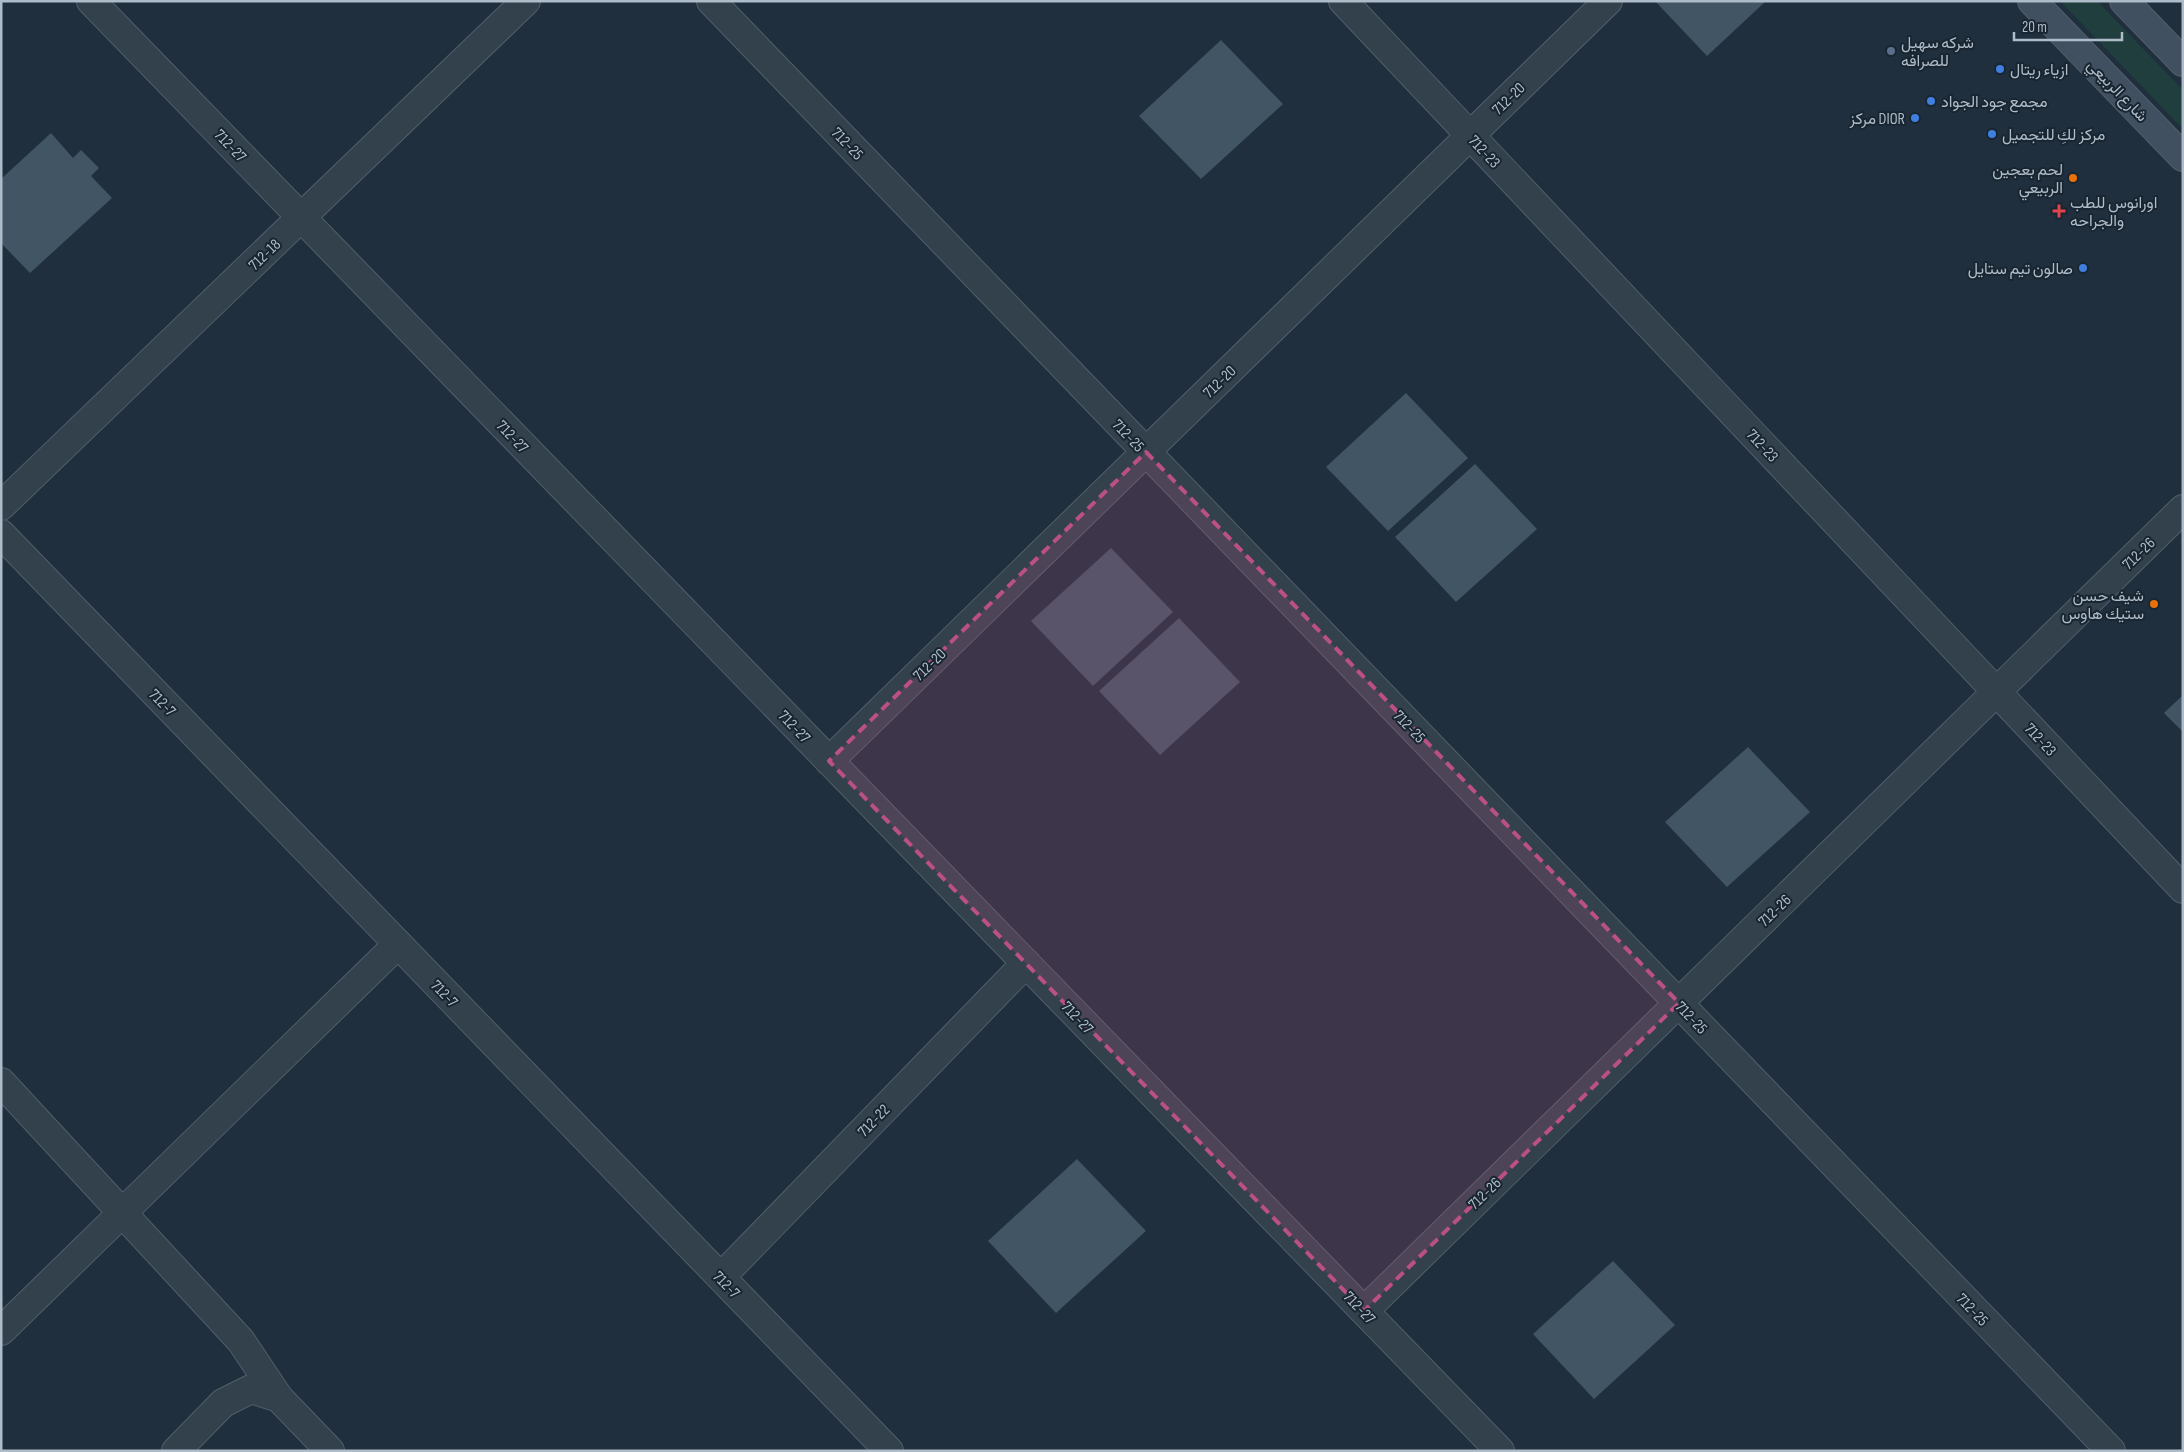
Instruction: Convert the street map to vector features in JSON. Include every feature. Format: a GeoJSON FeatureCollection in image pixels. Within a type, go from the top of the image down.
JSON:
{"type":"FeatureCollection","features":[{"type":"Feature","properties":{"kind":"street","name":"712-27"},"geometry":{"type":"LineString","coordinates":[[91,1],[1500,1451]]}},
{"type":"Feature","properties":{"kind":"street","name":"712-18"},"geometry":{"type":"LineString","coordinates":[[1,506],[526,1]]}},
{"type":"Feature","properties":{"kind":"street","name":"712-25"},"geometry":{"type":"LineString","coordinates":[[710,1],[2110,1451]]}},
{"type":"Feature","properties":{"kind":"street","name":"712-23"},"geometry":{"type":"LineString","coordinates":[[1343,1],[2183,889]]}},
{"type":"Feature","properties":{"kind":"street","name":"712-20"},"geometry":{"type":"LineString","coordinates":[[829,761],[1608,1]]}},
{"type":"Feature","properties":{"kind":"street","name":"شارع الربيعي"},"geometry":{"type":"LineString","coordinates":[[2032,1],[2183,157]]}},
{"type":"Feature","properties":{"kind":"street"},"geometry":{"type":"LineString","coordinates":[[2124,1],[2183,62]]}},
{"type":"Feature","properties":{"kind":"street","name":"712-26"},"geometry":{"type":"LineString","coordinates":[[1364,1311],[2183,509]]}},
{"type":"Feature","properties":{"kind":"street","name":"712-7"},"geometry":{"type":"LineString","coordinates":[[1,534],[889,1451]]}},
{"type":"Feature","properties":{"kind":"street"},"geometry":{"type":"LineString","coordinates":[[1,1331],[398,944]]}},
{"type":"Feature","properties":{"kind":"street","name":"712-22"},"geometry":{"type":"LineString","coordinates":[[721,1277],[1026,963]]}},
{"type":"Feature","properties":{"kind":"street"},"geometry":{"type":"LineString","coordinates":[[1,1082],[241,1340],[279,1398],[330,1451]]}},
{"type":"Feature","properties":{"kind":"street"},"geometry":{"type":"LineString","coordinates":[[176,1451],[223,1403],[251,1390],[279,1398]]}},
{"type":"Feature","properties":{"kind":"highlighted area"},"geometry":{"type":"Polygon","coordinates":[[[1146,452],[1679,1003],[1364,1311],[829,761],[1146,452]]]}},
{"type":"Feature","properties":{"kind":"green space"},"geometry":{"type":"Polygon","coordinates":[[[2060,1],[2097,1],[2183,90],[2183,129],[2060,1]]]}},
{"type":"Feature","properties":{"kind":"building"},"geometry":{"type":"Polygon","coordinates":[[[1655,1],[1766,1],[1707,56],[1655,1]]]}},
{"type":"Feature","properties":{"kind":"building"},"geometry":{"type":"Polygon","coordinates":[[[1221,40],[1283,104],[1201,179],[1139,116],[1221,40]]]}},
{"type":"Feature","properties":{"kind":"building"},"geometry":{"type":"Polygon","coordinates":[[[51,133],[73,158],[81,150],[99,168],[91,176],[112,198],[30,273],[1,243],[1,179],[51,133]]]}},
{"type":"Feature","properties":{"kind":"building"},"geometry":{"type":"Polygon","coordinates":[[[1406,393],[1468,458],[1388,531],[1326,467],[1406,393]]]}},
{"type":"Feature","properties":{"kind":"building"},"geometry":{"type":"Polygon","coordinates":[[[1475,464],[1537,529],[1456,602],[1395,537],[1475,464]]]}},
{"type":"Feature","properties":{"kind":"building"},"geometry":{"type":"Polygon","coordinates":[[[1111,548],[1173,612],[1093,686],[1031,621],[1111,548]]]}},
{"type":"Feature","properties":{"kind":"building"},"geometry":{"type":"Polygon","coordinates":[[[1179,618],[1240,682],[1160,755],[1099,691],[1179,618]]]}},
{"type":"Feature","properties":{"kind":"building"},"geometry":{"type":"Polygon","coordinates":[[[2183,695],[2183,732],[2164,713],[2183,695]]]}},
{"type":"Feature","properties":{"kind":"building"},"geometry":{"type":"Polygon","coordinates":[[[1748,747],[1810,812],[1727,887],[1665,822],[1748,747]]]}},
{"type":"Feature","properties":{"kind":"building"},"geometry":{"type":"Polygon","coordinates":[[[1077,1159],[1146,1231],[1056,1313],[988,1241],[1077,1159]]]}},
{"type":"Feature","properties":{"kind":"building"},"geometry":{"type":"Polygon","coordinates":[[[1613,1261],[1675,1325],[1594,1399],[1533,1334],[1613,1261]]]}},
{"type":"Feature","properties":{"kind":"place","name":"شركه سهيل للصرافه"},"geometry":{"type":"Point","coordinates":[1891,51]}},
{"type":"Feature","properties":{"kind":"place","name":"ازياء ريتال"},"geometry":{"type":"Point","coordinates":[2000,69]}},
{"type":"Feature","properties":{"kind":"place","name":"مجمع جود الجواد"},"geometry":{"type":"Point","coordinates":[1931,101]}},
{"type":"Feature","properties":{"kind":"place","name":"مركز DIOR"},"geometry":{"type":"Point","coordinates":[1915,118]}},
{"type":"Feature","properties":{"kind":"place","name":"مركز لكِ للتجميل"},"geometry":{"type":"Point","coordinates":[1992,134]}},
{"type":"Feature","properties":{"kind":"place","name":"لحم بعجين الربيعي"},"geometry":{"type":"Point","coordinates":[2073,178]}},
{"type":"Feature","properties":{"kind":"place","name":"اورانوس للطب والجراحه"},"geometry":{"type":"Point","coordinates":[2059,211]}},
{"type":"Feature","properties":{"kind":"place","name":"صالون تيم ستايل"},"geometry":{"type":"Point","coordinates":[2083,268]}},
{"type":"Feature","properties":{"kind":"place","name":"شيف حسن ستيك هاوس"},"geometry":{"type":"Point","coordinates":[2154,604]}}]}
